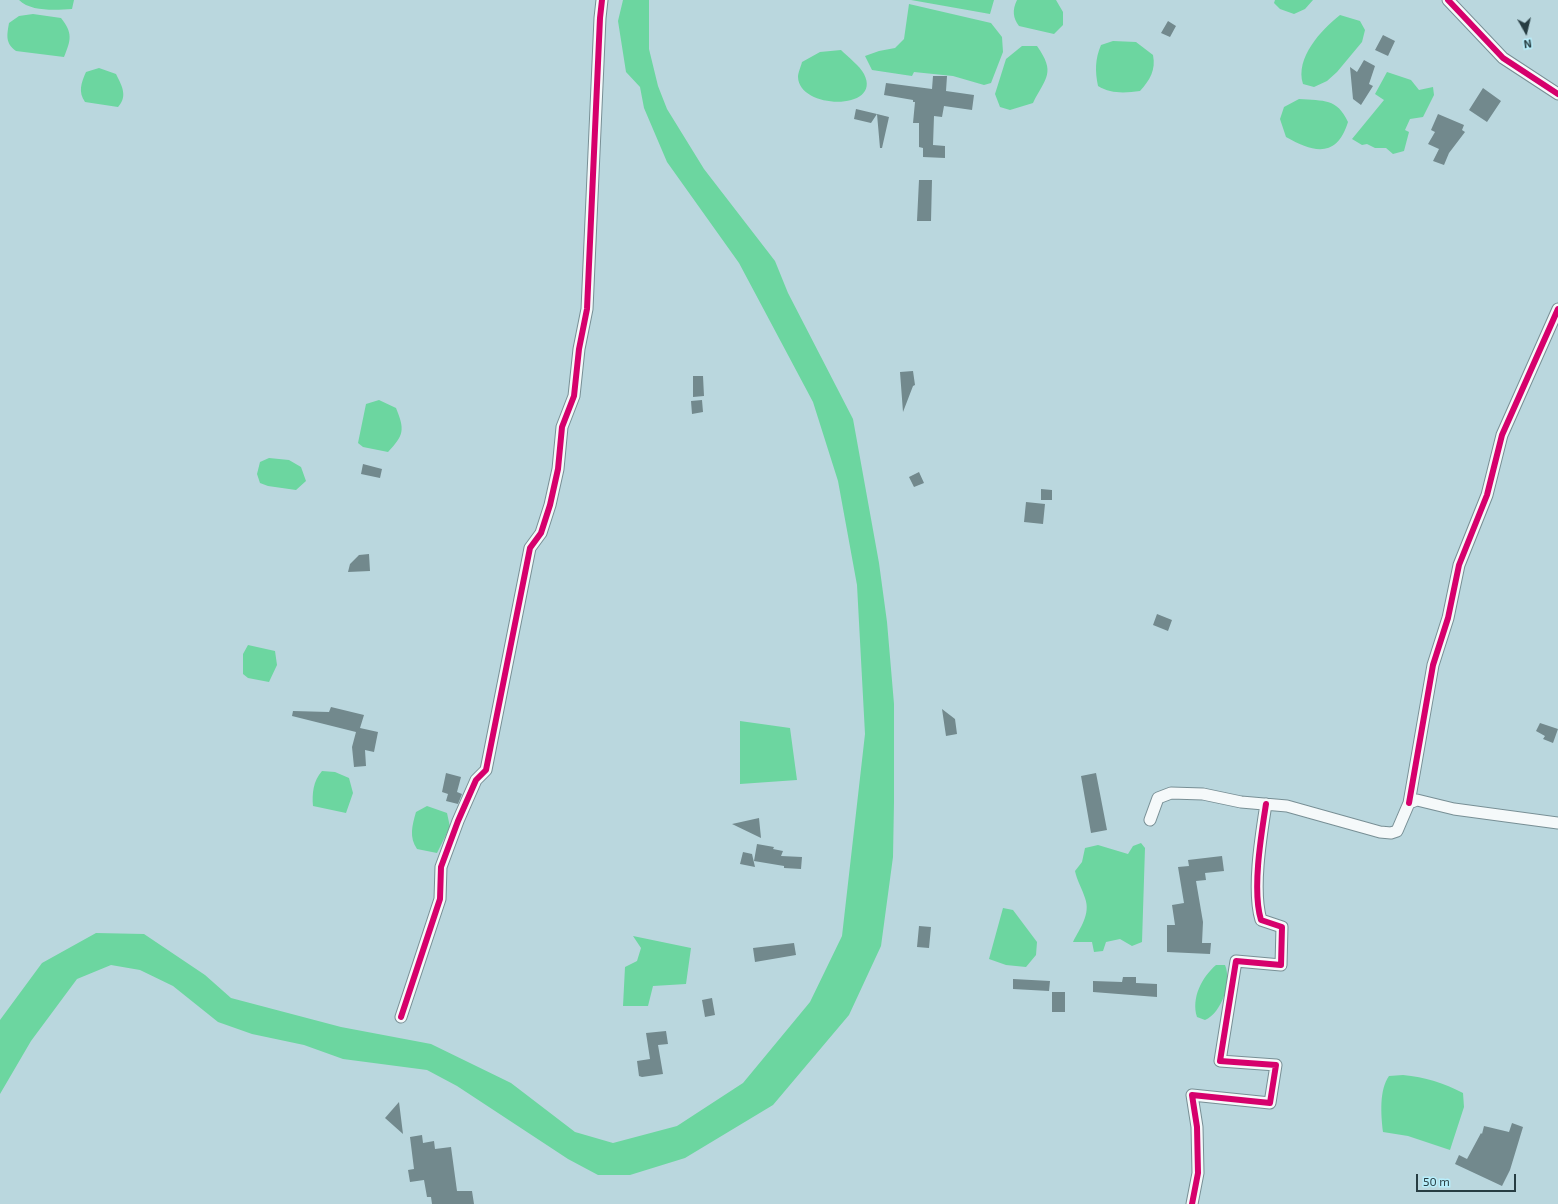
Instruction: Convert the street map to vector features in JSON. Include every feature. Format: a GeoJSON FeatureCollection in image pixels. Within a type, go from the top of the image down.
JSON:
{"type":"FeatureCollection","features":[{"type":"Feature","properties":{"kind":"street"},"geometry":{"type":"LineString","coordinates":[[401,1017],[440,899],[440,867],[476,780],[486,770],[530,548],[541,533],[550,505],[558,469],[562,427],[574,396],[579,349],[587,309],[602,0]]}},
{"type":"Feature","properties":{"kind":"street"},"geometry":{"type":"LineString","coordinates":[[1448,0],[1503,58],[1558,94]]}},
{"type":"Feature","properties":{"kind":"street"},"geometry":{"type":"LineString","coordinates":[[1150,820],[1158,798],[1170,793],[1203,794],[1241,802],[1287,806],[1380,832],[1391,834],[1397,831],[1409,804],[1432,665],[1448,618],[1459,565],[1487,495],[1502,435],[1558,309]]}},
{"type":"Feature","properties":{"kind":"street"},"geometry":{"type":"LineString","coordinates":[[1409,804],[1417,800],[1454,809],[1558,824]]}},
{"type":"Feature","properties":{"kind":"street"},"geometry":{"type":"LineString","coordinates":[[1192,1204],[1198,1173],[1197,1127],[1192,1095],[1270,1103],[1276,1065],[1220,1061],[1236,961],[1281,965],[1282,927],[1262,920],[1258,909],[1260,845],[1266,804]]}},
{"type":"Feature","properties":{"kind":"shaded area"},"geometry":{"type":"Polygon","coordinates":[[[19,0],[74,0],[72,9],[51,10],[30,7],[19,0]]]}},
{"type":"Feature","properties":{"kind":"shaded area"},"geometry":{"type":"Polygon","coordinates":[[[623,0],[649,0],[649,49],[658,86],[667,109],[704,169],[775,261],[788,293],[853,419],[879,563],[887,622],[894,704],[894,802],[893,857],[881,946],[849,1015],[773,1105],[685,1158],[630,1175],[598,1175],[568,1159],[457,1086],[427,1070],[343,1059],[304,1045],[252,1034],[218,1022],[173,986],[140,970],[111,965],[77,979],[31,1041],[0,1094],[0,1020],[42,963],[96,933],[144,934],[205,975],[231,998],[341,1027],[431,1044],[511,1083],[575,1132],[613,1143],[677,1126],[743,1083],[810,1002],[842,936],[865,734],[857,585],[838,481],[813,402],[739,263],[667,162],[644,108],[640,87],[626,72],[618,21],[623,0]]]}},
{"type":"Feature","properties":{"kind":"shaded area"},"geometry":{"type":"Polygon","coordinates":[[[911,0],[994,0],[990,14],[911,0]]]}},
{"type":"Feature","properties":{"kind":"shaded area"},"geometry":{"type":"Polygon","coordinates":[[[1017,0],[1056,0],[1063,12],[1063,25],[1054,34],[1019,26],[1015,20],[1014,14],[1014,7],[1017,0]]]}},
{"type":"Feature","properties":{"kind":"shaded area"},"geometry":{"type":"Polygon","coordinates":[[[1275,0],[1313,0],[1305,9],[1294,14],[1280,9],[1274,3],[1275,0]]]}},
{"type":"Feature","properties":{"kind":"shaded area"},"geometry":{"type":"Polygon","coordinates":[[[909,4],[991,23],[1002,37],[1003,52],[991,83],[984,85],[953,76],[914,72],[912,76],[872,70],[865,56],[879,51],[895,48],[904,39],[909,4]]]}},
{"type":"Feature","properties":{"kind":"shaded area"},"geometry":{"type":"Polygon","coordinates":[[[33,14],[61,18],[65,23],[70,37],[64,57],[16,51],[12,48],[8,42],[7,35],[9,23],[19,16],[33,14]]]}},
{"type":"Feature","properties":{"kind":"shaded area"},"geometry":{"type":"Polygon","coordinates":[[[1340,15],[1360,21],[1365,30],[1362,42],[1337,72],[1327,81],[1314,87],[1303,84],[1303,64],[1311,45],[1325,28],[1340,15]]]}},
{"type":"Feature","properties":{"kind":"shaded area"},"geometry":{"type":"Polygon","coordinates":[[[1113,41],[1136,42],[1153,55],[1153,70],[1147,83],[1140,91],[1118,92],[1103,89],[1098,86],[1096,65],[1099,50],[1101,45],[1113,41]]]}},
{"type":"Feature","properties":{"kind":"shaded area"},"geometry":{"type":"Polygon","coordinates":[[[1022,46],[1037,46],[1046,63],[1048,69],[1047,75],[1033,103],[1010,110],[1000,107],[995,94],[1006,59],[1022,46]]]}},
{"type":"Feature","properties":{"kind":"shaded area"},"geometry":{"type":"Polygon","coordinates":[[[841,50],[864,74],[867,86],[862,95],[852,100],[838,102],[811,96],[802,88],[798,77],[802,62],[820,52],[841,50]]]}},
{"type":"Feature","properties":{"kind":"shaded area"},"geometry":{"type":"Polygon","coordinates":[[[99,68],[116,74],[118,78],[123,91],[123,99],[118,107],[85,102],[83,98],[81,87],[86,72],[99,68]]]}},
{"type":"Feature","properties":{"kind":"shaded area"},"geometry":{"type":"Polygon","coordinates":[[[1387,72],[1411,80],[1419,90],[1433,87],[1434,95],[1423,117],[1410,119],[1405,130],[1409,132],[1404,151],[1393,154],[1386,148],[1375,148],[1367,144],[1362,145],[1352,139],[1384,100],[1375,94],[1387,72]]]}},
{"type":"Feature","properties":{"kind":"shaded area"},"geometry":{"type":"Polygon","coordinates":[[[1299,99],[1329,102],[1344,114],[1348,122],[1338,142],[1331,147],[1315,149],[1286,137],[1280,119],[1284,107],[1299,99]]]}},
{"type":"Feature","properties":{"kind":"shaded area"},"geometry":{"type":"Polygon","coordinates":[[[379,400],[396,408],[402,427],[400,436],[388,452],[363,447],[358,443],[366,404],[379,400]]]}},
{"type":"Feature","properties":{"kind":"shaded area"},"geometry":{"type":"Polygon","coordinates":[[[269,458],[289,460],[301,467],[306,481],[296,490],[268,486],[260,483],[257,474],[260,462],[269,458]]]}},
{"type":"Feature","properties":{"kind":"shaded area"},"geometry":{"type":"Polygon","coordinates":[[[248,645],[275,651],[277,665],[269,682],[248,678],[243,674],[243,654],[248,645]]]}},
{"type":"Feature","properties":{"kind":"shaded area"},"geometry":{"type":"Polygon","coordinates":[[[740,721],[790,728],[797,780],[740,784],[740,721]]]}},
{"type":"Feature","properties":{"kind":"shaded area"},"geometry":{"type":"Polygon","coordinates":[[[322,771],[335,772],[349,778],[353,793],[346,813],[313,806],[314,788],[322,771]]]}},
{"type":"Feature","properties":{"kind":"shaded area"},"geometry":{"type":"Polygon","coordinates":[[[427,806],[447,813],[450,827],[437,853],[417,849],[414,845],[412,836],[412,827],[416,812],[427,806]]]}},
{"type":"Feature","properties":{"kind":"shaded area"},"geometry":{"type":"Polygon","coordinates":[[[1141,843],[1145,848],[1142,942],[1132,946],[1120,939],[1106,942],[1103,951],[1094,952],[1092,942],[1073,942],[1084,921],[1087,910],[1085,898],[1075,871],[1082,862],[1085,848],[1098,845],[1128,854],[1133,846],[1141,843]]]}},
{"type":"Feature","properties":{"kind":"shaded area"},"geometry":{"type":"Polygon","coordinates":[[[1003,908],[1013,910],[1037,942],[1036,955],[1026,967],[1006,965],[989,959],[1003,908]]]}},
{"type":"Feature","properties":{"kind":"shaded area"},"geometry":{"type":"Polygon","coordinates":[[[633,936],[691,948],[686,984],[653,986],[648,1006],[623,1006],[625,967],[637,961],[641,948],[633,936]]]}},
{"type":"Feature","properties":{"kind":"shaded area"},"geometry":{"type":"Polygon","coordinates":[[[1216,965],[1225,965],[1227,972],[1226,988],[1221,1004],[1211,1016],[1205,1020],[1197,1017],[1195,1003],[1202,982],[1216,965]]]}},
{"type":"Feature","properties":{"kind":"shaded area"},"geometry":{"type":"Polygon","coordinates":[[[1403,1075],[1434,1081],[1463,1093],[1464,1107],[1450,1150],[1408,1136],[1383,1132],[1382,1095],[1386,1082],[1389,1076],[1403,1075]]]}},
{"type":"Feature","properties":{"kind":"building"},"geometry":{"type":"Polygon","coordinates":[[[1168,21],[1176,26],[1170,37],[1161,33],[1168,21]]]}},
{"type":"Feature","properties":{"kind":"building"},"geometry":{"type":"Polygon","coordinates":[[[1383,35],[1395,41],[1388,56],[1375,50],[1383,35]]]}},
{"type":"Feature","properties":{"kind":"building"},"geometry":{"type":"Polygon","coordinates":[[[1364,60],[1375,66],[1369,84],[1373,86],[1361,105],[1353,99],[1350,67],[1357,72],[1364,60]]]}},
{"type":"Feature","properties":{"kind":"building"},"geometry":{"type":"Polygon","coordinates":[[[933,76],[947,76],[946,91],[974,95],[972,110],[944,106],[942,117],[934,116],[933,145],[945,146],[945,158],[923,157],[923,148],[919,147],[919,123],[913,123],[915,102],[913,102],[913,100],[884,95],[886,83],[932,89],[933,76]]]}},
{"type":"Feature","properties":{"kind":"building"},"geometry":{"type":"Polygon","coordinates":[[[1483,88],[1501,101],[1487,122],[1469,110],[1483,88]]]}},
{"type":"Feature","properties":{"kind":"building"},"geometry":{"type":"Polygon","coordinates":[[[856,109],[877,114],[871,123],[854,119],[856,109]]]}},
{"type":"Feature","properties":{"kind":"building"},"geometry":{"type":"Polygon","coordinates":[[[877,114],[889,117],[882,148],[880,148],[877,114]]]}},
{"type":"Feature","properties":{"kind":"building"},"geometry":{"type":"Polygon","coordinates":[[[1438,114],[1464,125],[1462,130],[1465,132],[1449,153],[1444,165],[1433,161],[1439,149],[1428,144],[1435,132],[1431,130],[1438,114]]]}},
{"type":"Feature","properties":{"kind":"building"},"geometry":{"type":"Polygon","coordinates":[[[919,180],[932,180],[931,221],[917,221],[919,180]]]}},
{"type":"Feature","properties":{"kind":"building"},"geometry":{"type":"Polygon","coordinates":[[[913,371],[915,385],[913,386],[903,412],[900,372],[913,371]]]}},
{"type":"Feature","properties":{"kind":"building"},"geometry":{"type":"Polygon","coordinates":[[[693,376],[703,376],[704,396],[693,397],[693,376]]]}},
{"type":"Feature","properties":{"kind":"building"},"geometry":{"type":"Polygon","coordinates":[[[702,400],[703,412],[692,414],[691,401],[702,400]]]}},
{"type":"Feature","properties":{"kind":"building"},"geometry":{"type":"Polygon","coordinates":[[[363,464],[382,469],[380,478],[361,474],[363,464]]]}},
{"type":"Feature","properties":{"kind":"building"},"geometry":{"type":"Polygon","coordinates":[[[919,472],[924,483],[914,487],[909,477],[919,472]]]}},
{"type":"Feature","properties":{"kind":"building"},"geometry":{"type":"Polygon","coordinates":[[[1041,489],[1052,490],[1052,500],[1041,500],[1041,489]]]}},
{"type":"Feature","properties":{"kind":"building"},"geometry":{"type":"Polygon","coordinates":[[[1026,502],[1045,504],[1043,524],[1024,522],[1026,502]]]}},
{"type":"Feature","properties":{"kind":"building"},"geometry":{"type":"Polygon","coordinates":[[[369,554],[370,571],[348,572],[350,564],[359,555],[369,554]]]}},
{"type":"Feature","properties":{"kind":"building"},"geometry":{"type":"Polygon","coordinates":[[[1157,614],[1172,620],[1168,631],[1153,625],[1157,614]]]}},
{"type":"Feature","properties":{"kind":"building"},"geometry":{"type":"Polygon","coordinates":[[[331,707],[364,715],[360,728],[378,732],[374,752],[365,750],[366,766],[354,767],[352,747],[356,732],[292,716],[293,711],[329,712],[331,707]]]}},
{"type":"Feature","properties":{"kind":"building"},"geometry":{"type":"Polygon","coordinates":[[[942,709],[955,719],[957,734],[946,736],[942,709]]]}},
{"type":"Feature","properties":{"kind":"building"},"geometry":{"type":"Polygon","coordinates":[[[1540,723],[1558,729],[1553,743],[1543,739],[1545,736],[1536,731],[1540,723]]]}},
{"type":"Feature","properties":{"kind":"building"},"geometry":{"type":"Polygon","coordinates":[[[446,773],[461,777],[457,792],[462,794],[458,804],[446,801],[448,794],[442,792],[446,773]]]}},
{"type":"Feature","properties":{"kind":"building"},"geometry":{"type":"Polygon","coordinates":[[[1096,773],[1107,830],[1091,833],[1081,776],[1096,773]]]}},
{"type":"Feature","properties":{"kind":"building"},"geometry":{"type":"Polygon","coordinates":[[[759,818],[761,838],[732,824],[759,818]]]}},
{"type":"Feature","properties":{"kind":"building"},"geometry":{"type":"Polygon","coordinates":[[[757,844],[774,847],[773,849],[783,851],[781,856],[802,857],[801,869],[784,868],[784,866],[754,861],[757,844]]]}},
{"type":"Feature","properties":{"kind":"building"},"geometry":{"type":"Polygon","coordinates":[[[743,852],[752,854],[755,867],[740,864],[743,852]]]}},
{"type":"Feature","properties":{"kind":"building"},"geometry":{"type":"Polygon","coordinates":[[[1222,856],[1224,871],[1205,873],[1206,880],[1196,881],[1203,922],[1202,943],[1211,943],[1210,954],[1167,952],[1167,925],[1175,925],[1172,905],[1184,903],[1178,867],[1189,866],[1188,860],[1222,856]]]}},
{"type":"Feature","properties":{"kind":"building"},"geometry":{"type":"Polygon","coordinates":[[[919,926],[931,927],[929,948],[917,947],[919,926]]]}},
{"type":"Feature","properties":{"kind":"building"},"geometry":{"type":"Polygon","coordinates":[[[794,943],[796,955],[755,962],[753,948],[794,943]]]}},
{"type":"Feature","properties":{"kind":"building"},"geometry":{"type":"Polygon","coordinates":[[[1123,977],[1136,977],[1136,983],[1157,984],[1157,997],[1093,992],[1093,981],[1122,982],[1123,977]]]}},
{"type":"Feature","properties":{"kind":"building"},"geometry":{"type":"Polygon","coordinates":[[[1013,979],[1050,981],[1049,991],[1013,989],[1013,979]]]}},
{"type":"Feature","properties":{"kind":"building"},"geometry":{"type":"Polygon","coordinates":[[[1052,992],[1065,992],[1065,1012],[1052,1012],[1052,992]]]}},
{"type":"Feature","properties":{"kind":"building"},"geometry":{"type":"Polygon","coordinates":[[[712,998],[715,1015],[705,1017],[702,1000],[712,998]]]}},
{"type":"Feature","properties":{"kind":"building"},"geometry":{"type":"Polygon","coordinates":[[[666,1031],[668,1044],[658,1045],[663,1074],[642,1077],[639,1076],[637,1061],[650,1059],[646,1033],[666,1031]]]}},
{"type":"Feature","properties":{"kind":"building"},"geometry":{"type":"Polygon","coordinates":[[[399,1102],[403,1134],[385,1118],[399,1102]]]}},
{"type":"Feature","properties":{"kind":"building"},"geometry":{"type":"Polygon","coordinates":[[[1512,1123],[1523,1127],[1510,1170],[1502,1186],[1455,1164],[1459,1155],[1467,1159],[1481,1133],[1482,1134],[1484,1126],[1509,1132],[1512,1123]]]}},
{"type":"Feature","properties":{"kind":"building"},"geometry":{"type":"Polygon","coordinates":[[[422,1135],[423,1143],[434,1141],[435,1149],[451,1147],[457,1191],[472,1191],[474,1204],[432,1204],[431,1197],[427,1197],[424,1180],[410,1182],[408,1170],[414,1169],[410,1137],[422,1135]]]}},
{"type":"Feature","properties":{"kind":"cycle path"},"geometry":{"type":"LineString","coordinates":[[401,1017],[440,899],[441,867],[458,821],[476,780],[486,770],[530,548],[541,533],[550,505],[558,469],[562,427],[574,396],[579,349],[587,309],[602,0]]}},
{"type":"Feature","properties":{"kind":"cycle path"},"geometry":{"type":"LineString","coordinates":[[1448,0],[1503,58],[1558,94]]}},
{"type":"Feature","properties":{"kind":"cycle path"},"geometry":{"type":"LineString","coordinates":[[1409,803],[1433,665],[1448,618],[1459,565],[1487,495],[1502,435],[1558,309]]}},
{"type":"Feature","properties":{"kind":"cycle path"},"geometry":{"type":"LineString","coordinates":[[1192,1204],[1198,1173],[1197,1127],[1192,1095],[1270,1103],[1276,1065],[1220,1061],[1236,961],[1281,965],[1282,927],[1261,920],[1258,908],[1258,863],[1266,804]]}}]}
